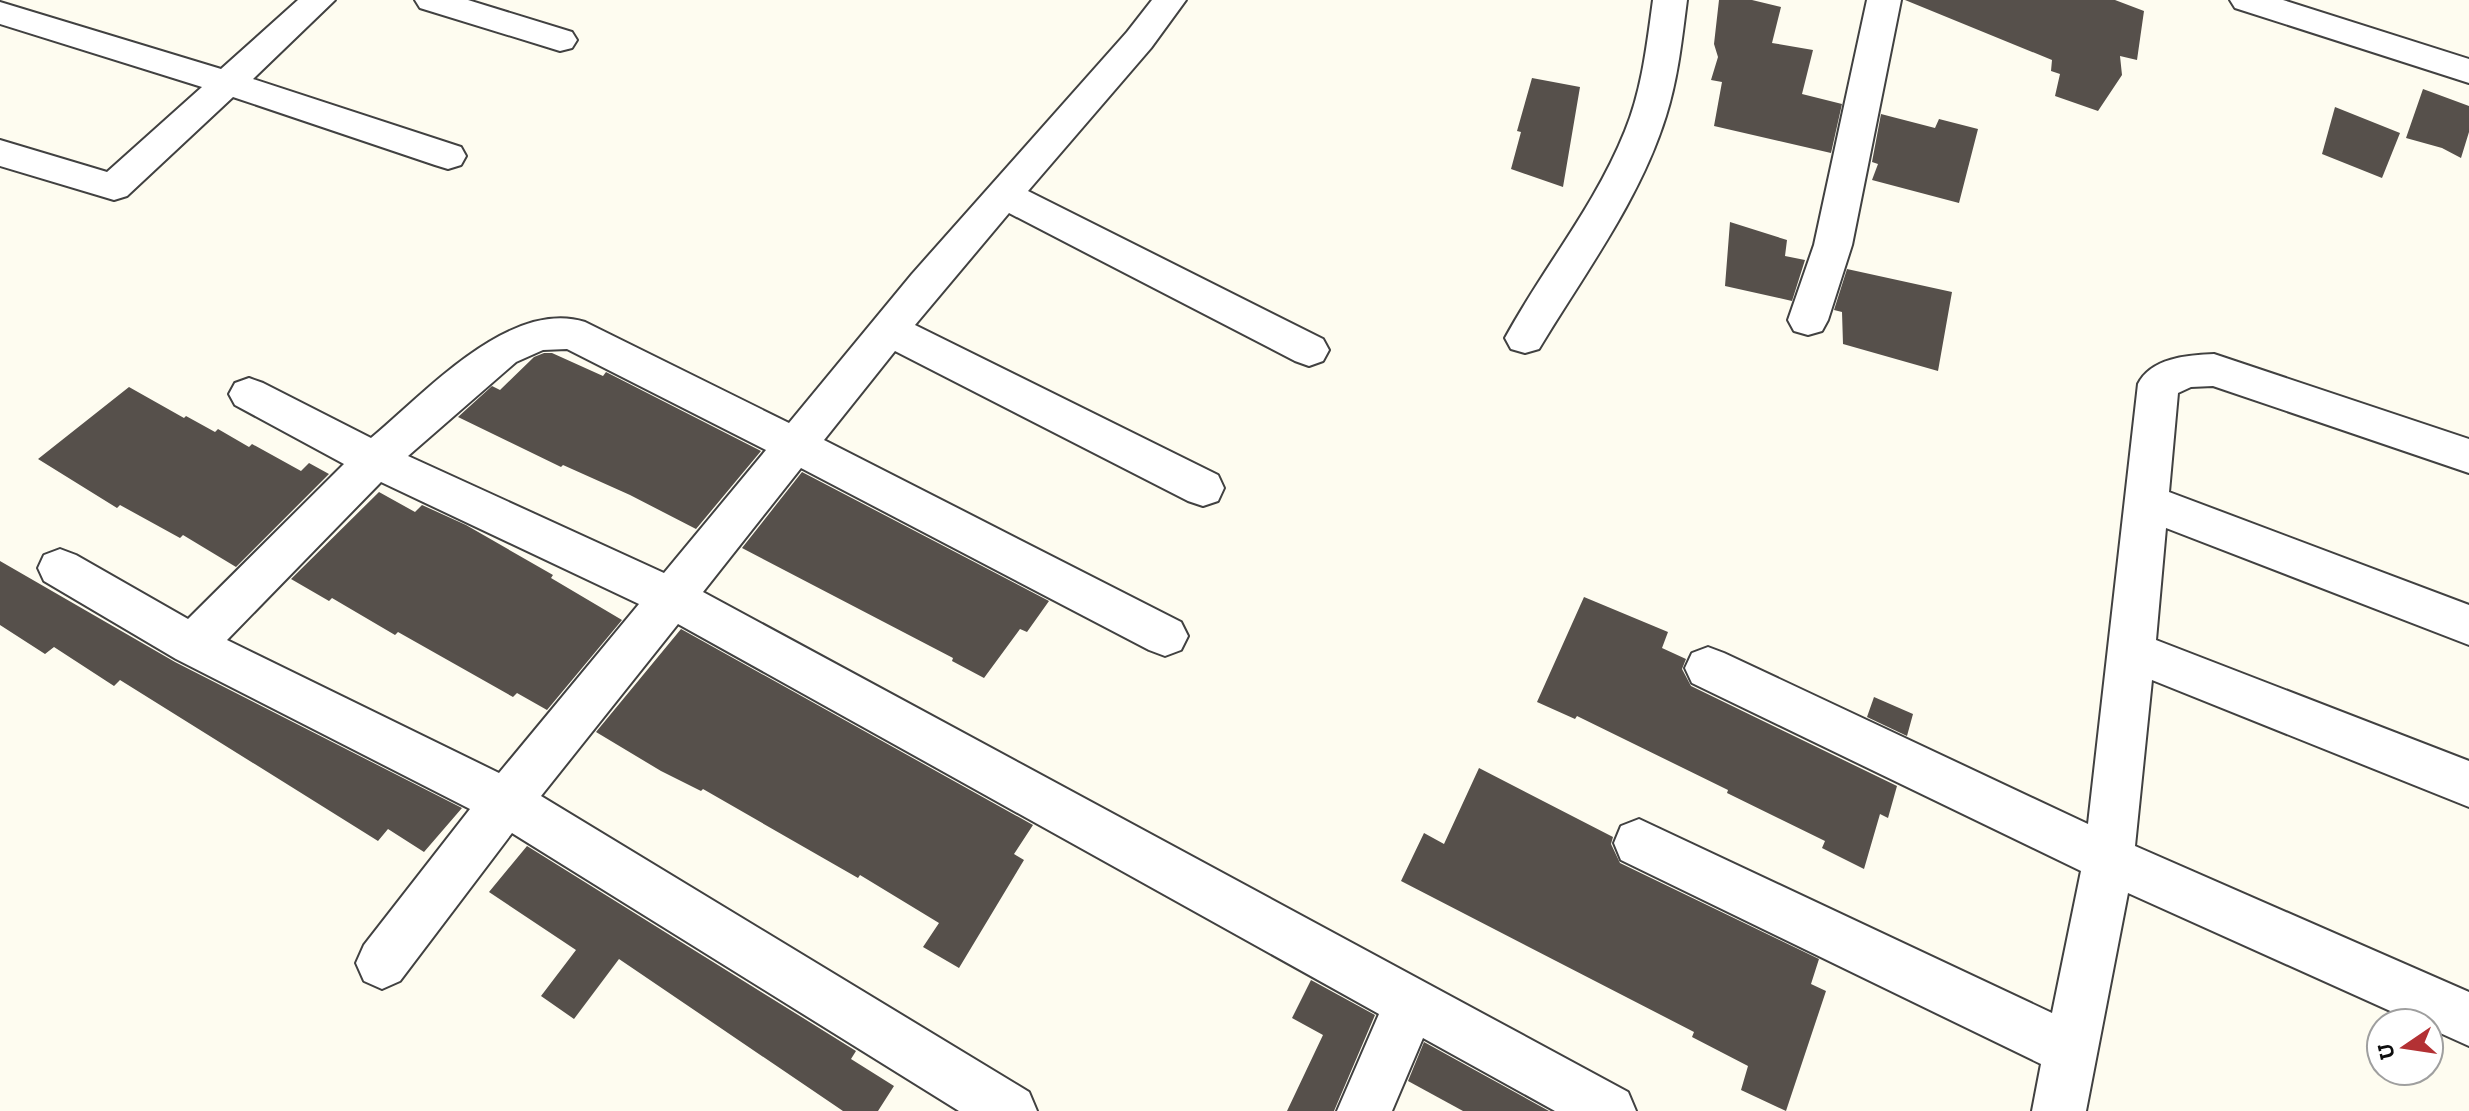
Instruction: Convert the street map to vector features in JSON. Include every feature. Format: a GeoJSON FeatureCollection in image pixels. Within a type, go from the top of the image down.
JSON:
{"type":"FeatureCollection","features":[{"type":"Feature","properties":{"kind":"street"},"geometry":{"type":"LineString","coordinates":[[0,153],[114,187],[318,0]]}},
{"type":"Feature","properties":{"kind":"street"},"geometry":{"type":"LineString","coordinates":[[432,0],[560,40]]}},
{"type":"Feature","properties":{"kind":"street"},"geometry":{"type":"LineString","coordinates":[[382,963],[463,855],[508,803],[670,597],[797,446],[889,330],[1139,40],[1169,0]]}},
{"type":"Feature","properties":{"kind":"street"},"geometry":{"type":"LineString","coordinates":[[1525,338],[1623,174],[1643,130],[1656,89],[1670,0]]}},
{"type":"Feature","properties":{"kind":"street"},"geometry":{"type":"LineString","coordinates":[[1808,320],[1833,245],[1884,0]]}},
{"type":"Feature","properties":{"kind":"street"},"geometry":{"type":"LineString","coordinates":[[2247,0],[2469,71]]}},
{"type":"Feature","properties":{"kind":"street"},"geometry":{"type":"LineString","coordinates":[[0,13],[228,83],[448,156]]}},
{"type":"Feature","properties":{"kind":"street"},"geometry":{"type":"LineString","coordinates":[[1005,195],[1309,350]]}},
{"type":"Feature","properties":{"kind":"street"},"geometry":{"type":"LineString","coordinates":[[889,330],[1203,488]]}},
{"type":"Feature","properties":{"kind":"street"},"geometry":{"type":"LineString","coordinates":[[192,645],[375,460],[502,351],[539,335],[571,333],[645,368],[1165,636]]}},
{"type":"Feature","properties":{"kind":"street"},"geometry":{"type":"LineString","coordinates":[[2059,1111],[2109,859],[2158,384],[2186,371],[2214,370],[2469,456]]}},
{"type":"Feature","properties":{"kind":"street"},"geometry":{"type":"LineString","coordinates":[[249,394],[375,460],[670,597],[1609,1111]]}},
{"type":"Feature","properties":{"kind":"street"},"geometry":{"type":"LineString","coordinates":[[2146,502],[2469,625]]}},
{"type":"Feature","properties":{"kind":"street"},"geometry":{"type":"LineString","coordinates":[[60,568],[192,645],[508,803],[1010,1111]]}},
{"type":"Feature","properties":{"kind":"street"},"geometry":{"type":"LineString","coordinates":[[2132,651],[2469,784]]}},
{"type":"Feature","properties":{"kind":"street"},"geometry":{"type":"LineString","coordinates":[[1708,668],[2109,859],[2469,1019]]}},
{"type":"Feature","properties":{"kind":"street"},"geometry":{"type":"LineString","coordinates":[[1639,843],[2071,1050]]}},
{"type":"Feature","properties":{"kind":"street"},"geometry":{"type":"LineString","coordinates":[[1364,1111],[1411,1003]]}},
{"type":"Feature","properties":{"kind":"building"},"geometry":{"type":"Polygon","coordinates":[[[1719,0],[1752,0],[1781,7],[1772,43],[1813,50],[1802,94],[1842,104],[1831,153],[1714,126],[1722,82],[1711,80],[1718,57],[1714,44],[1719,0]]]}},
{"type":"Feature","properties":{"kind":"building"},"geometry":{"type":"Polygon","coordinates":[[[1905,0],[2115,0],[2144,11],[2137,60],[2120,56],[2122,75],[2098,111],[2055,96],[2060,74],[2051,71],[2052,60],[1905,0]]]}},
{"type":"Feature","properties":{"kind":"building"},"geometry":{"type":"Polygon","coordinates":[[[1532,78],[1580,87],[1563,187],[1511,169],[1521,132],[1517,131],[1532,78]]]}},
{"type":"Feature","properties":{"kind":"building"},"geometry":{"type":"Polygon","coordinates":[[[2423,89],[2469,106],[2469,132],[2461,158],[2442,148],[2406,138],[2423,89]]]}},
{"type":"Feature","properties":{"kind":"building"},"geometry":{"type":"Polygon","coordinates":[[[2335,107],[2400,133],[2382,178],[2322,154],[2335,107]]]}},
{"type":"Feature","properties":{"kind":"building"},"geometry":{"type":"Polygon","coordinates":[[[1881,114],[1935,128],[1939,119],[1978,129],[1959,203],[1872,180],[1878,164],[1872,162],[1881,114]]]}},
{"type":"Feature","properties":{"kind":"building"},"geometry":{"type":"Polygon","coordinates":[[[1730,222],[1787,240],[1785,256],[1805,260],[1792,301],[1725,286],[1730,222]]]}},
{"type":"Feature","properties":{"kind":"building"},"geometry":{"type":"Polygon","coordinates":[[[1847,269],[1952,292],[1938,371],[1843,344],[1842,312],[1834,310],[1847,269]]]}},
{"type":"Feature","properties":{"kind":"building"},"geometry":{"type":"Polygon","coordinates":[[[552,353],[603,376],[606,372],[761,451],[696,529],[630,495],[563,465],[561,467],[458,417],[492,386],[500,390],[534,357],[552,353]]]}},
{"type":"Feature","properties":{"kind":"building"},"geometry":{"type":"Polygon","coordinates":[[[129,387],[184,418],[186,416],[215,432],[218,429],[249,447],[252,444],[301,471],[309,463],[329,474],[236,567],[183,535],[180,538],[120,505],[117,508],[38,459],[129,387]]]}},
{"type":"Feature","properties":{"kind":"building"},"geometry":{"type":"Polygon","coordinates":[[[802,472],[1049,601],[1027,632],[1020,629],[984,678],[952,661],[953,658],[742,548],[802,472]]]}},
{"type":"Feature","properties":{"kind":"building"},"geometry":{"type":"Polygon","coordinates":[[[379,492],[415,512],[422,505],[466,525],[553,575],[551,578],[622,620],[547,710],[517,693],[513,697],[398,632],[395,635],[332,598],[329,601],[291,579],[379,492]]]}},
{"type":"Feature","properties":{"kind":"building"},"geometry":{"type":"Polygon","coordinates":[[[0,561],[175,662],[462,808],[424,852],[388,829],[378,841],[120,680],[114,686],[54,647],[45,654],[0,625],[0,561]]]}},
{"type":"Feature","properties":{"kind":"building"},"geometry":{"type":"Polygon","coordinates":[[[1584,597],[1668,632],[1662,648],[1686,659],[1682,669],[1691,686],[1897,786],[1888,818],[1880,814],[1864,869],[1822,848],[1825,841],[1727,793],[1728,790],[1577,716],[1575,719],[1537,702],[1584,597]]]}},
{"type":"Feature","properties":{"kind":"building"},"geometry":{"type":"Polygon","coordinates":[[[681,629],[1033,825],[1014,854],[1024,860],[959,968],[923,947],[939,923],[860,875],[858,878],[703,789],[701,791],[661,771],[596,732],[681,629]]]}},
{"type":"Feature","properties":{"kind":"building"},"geometry":{"type":"Polygon","coordinates":[[[1874,697],[1913,714],[1907,736],[1867,717],[1874,697]]]}},
{"type":"Feature","properties":{"kind":"building"},"geometry":{"type":"Polygon","coordinates":[[[1479,768],[1613,837],[1611,844],[1620,863],[1819,959],[1811,984],[1826,991],[1786,1111],[1741,1090],[1748,1066],[1692,1037],[1694,1032],[1401,881],[1424,833],[1444,844],[1479,768]]]}},
{"type":"Feature","properties":{"kind":"building"},"geometry":{"type":"Polygon","coordinates":[[[527,846],[856,1051],[851,1059],[894,1086],[878,1111],[843,1111],[619,959],[574,1019],[541,996],[576,950],[489,892],[527,846]]]}},
{"type":"Feature","properties":{"kind":"building"},"geometry":{"type":"Polygon","coordinates":[[[1311,980],[1375,1015],[1334,1111],[1287,1111],[1323,1035],[1292,1018],[1311,980]]]}},
{"type":"Feature","properties":{"kind":"building"},"geometry":{"type":"Polygon","coordinates":[[[1424,1042],[1549,1111],[1463,1111],[1408,1081],[1424,1042]]]}}]}
